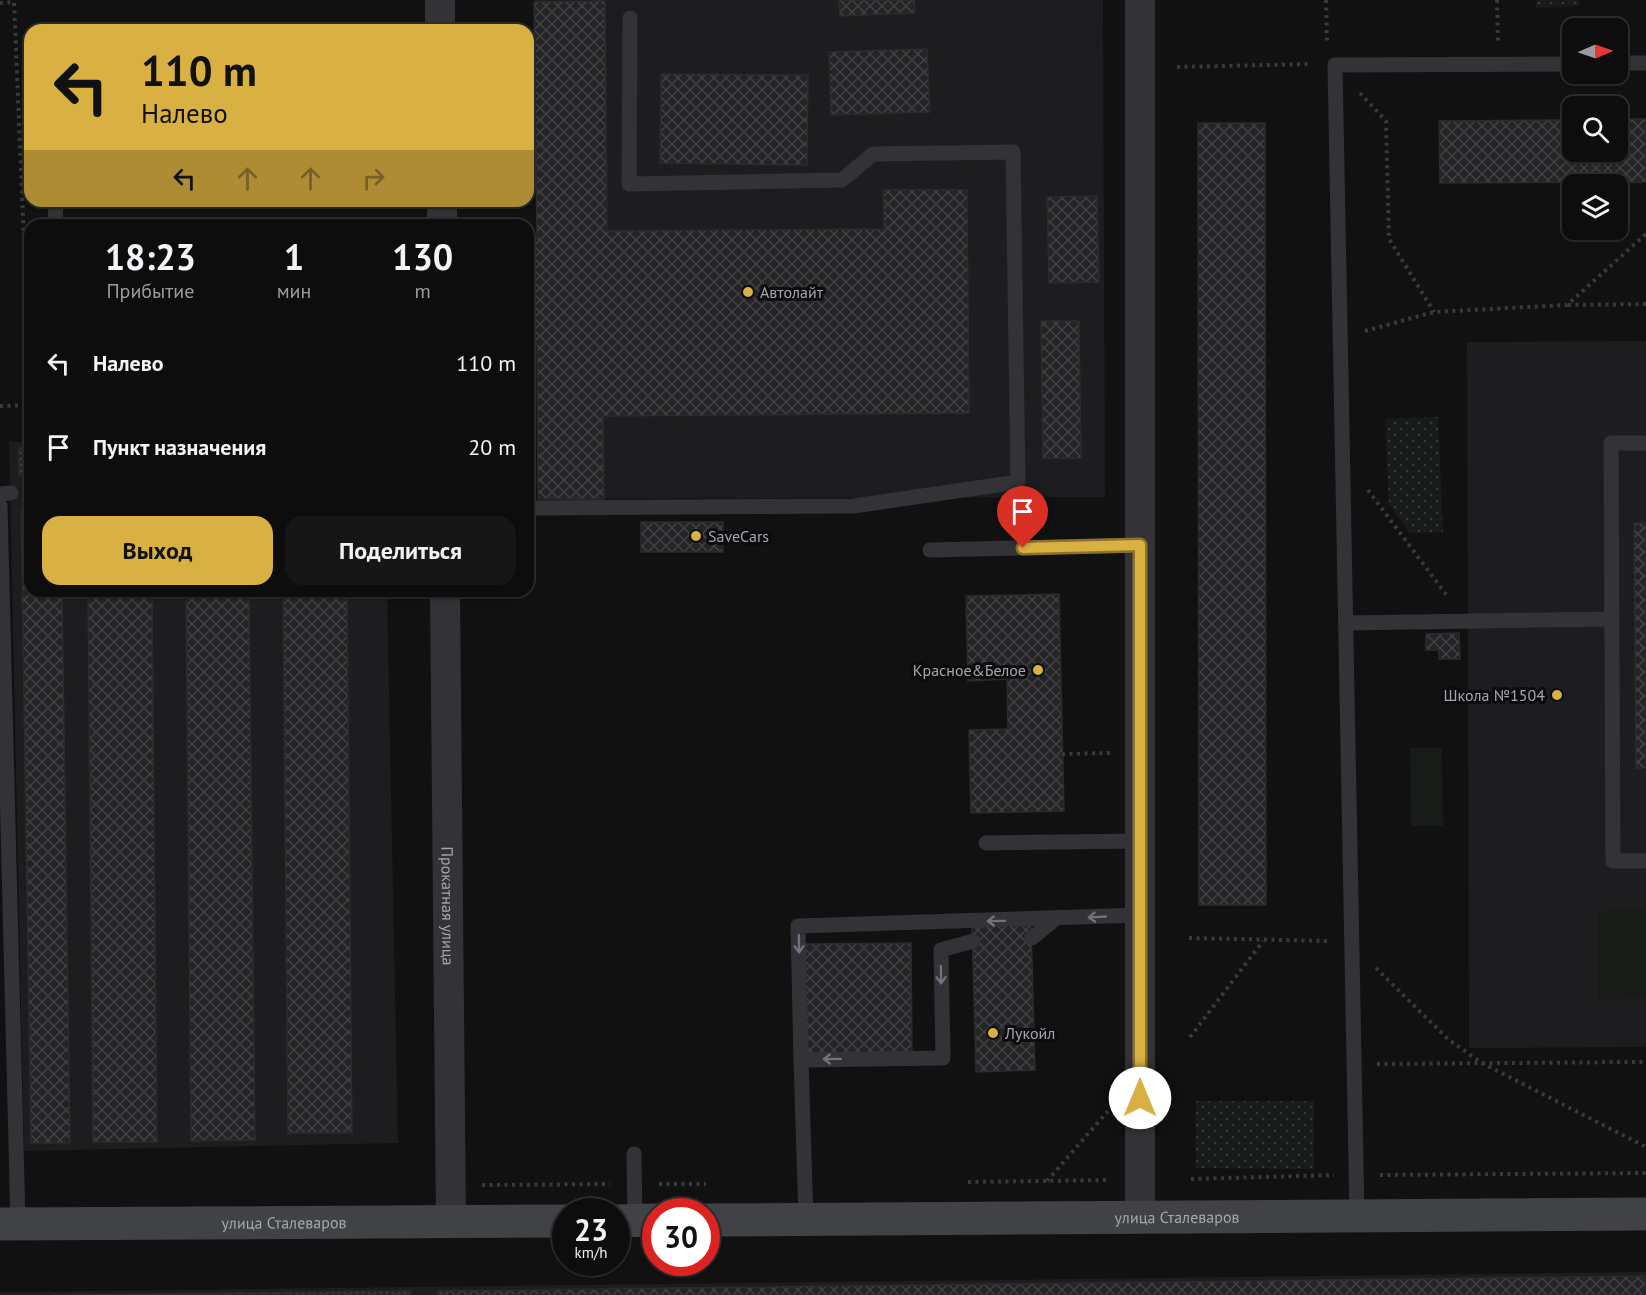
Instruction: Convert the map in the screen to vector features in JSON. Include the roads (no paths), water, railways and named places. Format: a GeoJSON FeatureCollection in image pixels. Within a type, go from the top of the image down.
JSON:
{"type":"FeatureCollection","features":[{"type":"Feature","properties":{"kind":"main road","name":"улица Сталеваров"},"geometry":{"type":"LineString","coordinates":[[720,1220],[1646,1214]]}},
{"type":"Feature","properties":{"kind":"main road","name":"улица Сталеваров"},"geometry":{"type":"LineString","coordinates":[[9,1224],[552,1221]]}},
{"type":"Feature","properties":{"kind":"street"},"geometry":{"type":"LineString","coordinates":[[440,0],[440,24]]}},
{"type":"Feature","properties":{"kind":"street"},"geometry":{"type":"LineString","coordinates":[[1140,0],[1140,1218]]}},
{"type":"Feature","properties":{"kind":"street","name":"Прокатная улица"},"geometry":{"type":"LineString","coordinates":[[445,597],[451,1222]]}},
{"type":"Feature","properties":{"kind":"lane"},"geometry":{"type":"LineString","coordinates":[[534,508],[854,506],[1018,482],[1013,152],[873,154],[842,180],[630,184],[630,18]]}},
{"type":"Feature","properties":{"kind":"lane"},"geometry":{"type":"LineString","coordinates":[[1628,63],[1646,63]]}},
{"type":"Feature","properties":{"kind":"lane"},"geometry":{"type":"LineString","coordinates":[[1357,1216],[1335,65],[1562,64]]}},
{"type":"Feature","properties":{"kind":"lane"},"geometry":{"type":"LineString","coordinates":[[1646,443],[1611,443],[1613,861],[1646,861]]}},
{"type":"Feature","properties":{"kind":"lane"},"geometry":{"type":"LineString","coordinates":[[0,506],[3,730],[16,1186]]}},
{"type":"Feature","properties":{"kind":"lane"},"geometry":{"type":"LineString","coordinates":[[930,550],[1140,545]]}},
{"type":"Feature","properties":{"kind":"lane"},"geometry":{"type":"LineString","coordinates":[[1346,623],[1612,619]]}},
{"type":"Feature","properties":{"kind":"lane"},"geometry":{"type":"LineString","coordinates":[[986,843],[1140,840]]}},
{"type":"Feature","properties":{"kind":"lane"},"geometry":{"type":"LineString","coordinates":[[806,1220],[798,926],[1140,915]]}},
{"type":"Feature","properties":{"kind":"lane"},"geometry":{"type":"LineString","coordinates":[[1032,938],[1055,919]]}},
{"type":"Feature","properties":{"kind":"lane"},"geometry":{"type":"LineString","coordinates":[[801,1060],[943,1058],[941,950],[973,940]]}},
{"type":"Feature","properties":{"kind":"lane"},"geometry":{"type":"LineString","coordinates":[[9,1224],[24,1151]]}},
{"type":"Feature","properties":{"kind":"lane"},"geometry":{"type":"LineString","coordinates":[[634,1154],[636,1221]]}},
{"type":"Feature","properties":{"kind":"place","name":"Автолайт"},"geometry":{"type":"Point","coordinates":[748,292]}},
{"type":"Feature","properties":{"kind":"place","name":"SaveCars"},"geometry":{"type":"Point","coordinates":[696,536]}},
{"type":"Feature","properties":{"kind":"place","name":"Красное&Белое"},"geometry":{"type":"Point","coordinates":[1038,670]}},
{"type":"Feature","properties":{"kind":"place","name":"Школа №1504"},"geometry":{"type":"Point","coordinates":[1557,695]}},
{"type":"Feature","properties":{"kind":"place","name":"Лукойл"},"geometry":{"type":"Point","coordinates":[993,1033]}}]}
